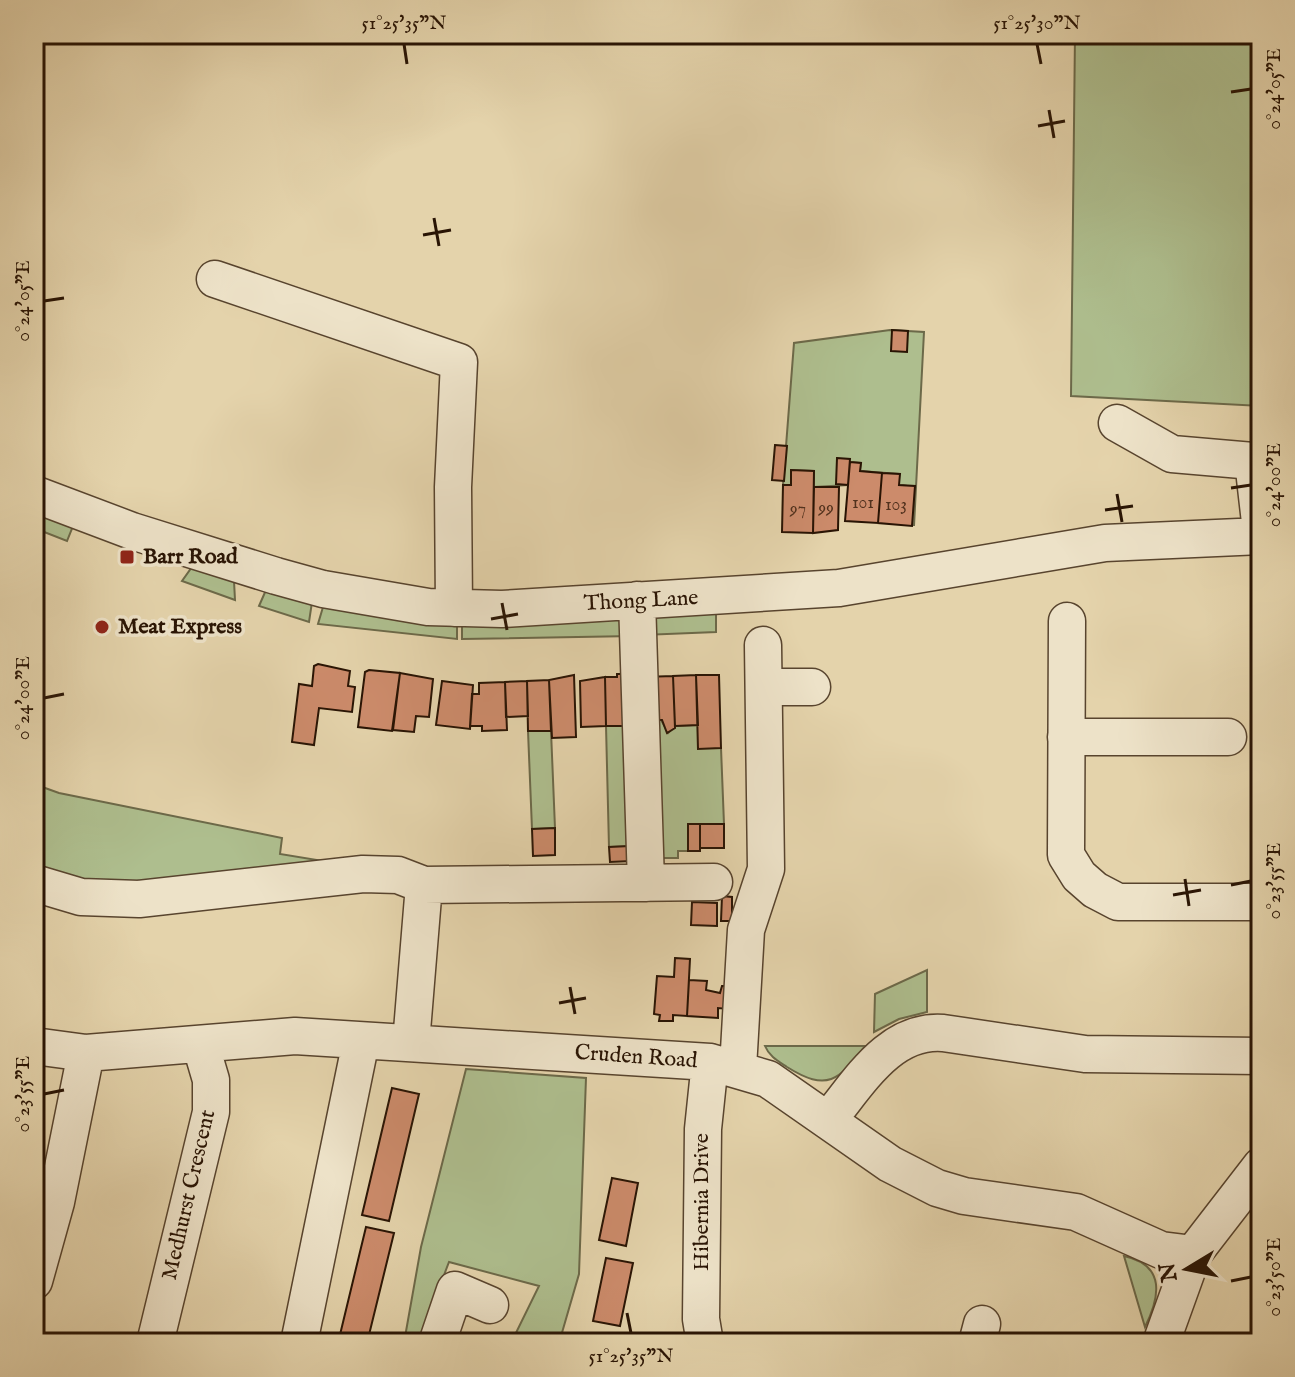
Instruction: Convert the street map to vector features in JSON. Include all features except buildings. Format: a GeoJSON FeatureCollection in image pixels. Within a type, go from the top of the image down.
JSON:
{"type":"FeatureCollection","features":[{"type":"Feature","properties":{"kind":"street"},"geometry":{"type":"LineString","coordinates":[[215,279],[459,362],[453,487],[454,608]]}},
{"type":"Feature","properties":{"kind":"street"},"geometry":{"type":"LineString","coordinates":[[1117,423],[1172,454],[1253,461],[1261,534]]}},
{"type":"Feature","properties":{"kind":"street","name":"Thong Lane"},"geometry":{"type":"LineString","coordinates":[[34,494],[132,531],[323,589],[428,607],[454,608],[502,609],[839,588],[1105,543],[1261,534]]}},
{"type":"Feature","properties":{"kind":"street"},"geometry":{"type":"LineString","coordinates":[[637,600],[646,883]]}},
{"type":"Feature","properties":{"kind":"street"},"geometry":{"type":"LineString","coordinates":[[1067,621],[1066,855],[1079,876],[1095,890],[1118,902],[1261,902]]}},
{"type":"Feature","properties":{"kind":"street","name":"Hibernia Drive"},"geometry":{"type":"LineString","coordinates":[[705,1343],[701,1319],[703,1129],[724,1065],[746,930],[766,869],[763,645]]}},
{"type":"Feature","properties":{"kind":"street"},"geometry":{"type":"LineString","coordinates":[[764,687],[812,687]]}},
{"type":"Feature","properties":{"kind":"street"},"geometry":{"type":"LineString","coordinates":[[1066,737],[1228,737]]}},
{"type":"Feature","properties":{"kind":"street"},"geometry":{"type":"LineString","coordinates":[[34,883],[81,897],[139,899],[363,874],[398,875],[424,885],[714,882]]}},
{"type":"Feature","properties":{"kind":"street"},"geometry":{"type":"LineString","coordinates":[[411,1043],[424,885]]}},
{"type":"Feature","properties":{"kind":"street"},"geometry":{"type":"LineString","coordinates":[[828,1120],[887,1052],[921,1033],[1085,1054],[1261,1056]]}},
{"type":"Feature","properties":{"kind":"street","name":"Cruden Road"},"geometry":{"type":"LineString","coordinates":[[34,1046],[86,1053],[295,1036],[724,1065],[790,1092],[890,1164],[937,1188],[964,1196],[1076,1212],[1161,1250],[1193,1254]]}},
{"type":"Feature","properties":{"kind":"street"},"geometry":{"type":"LineString","coordinates":[[299,1343],[361,1041]]}},
{"type":"Feature","properties":{"kind":"street","name":"Medhurst Crescent"},"geometry":{"type":"LineString","coordinates":[[155,1343],[211,1112],[211,1080],[201,1046]]}},
{"type":"Feature","properties":{"kind":"street"},"geometry":{"type":"LineString","coordinates":[[34,1281],[56,1202],[86,1053]]}},
{"type":"Feature","properties":{"kind":"street"},"geometry":{"type":"LineString","coordinates":[[1161,1343],[1193,1254],[1261,1166]]}},
{"type":"Feature","properties":{"kind":"street"},"geometry":{"type":"LineString","coordinates":[[437,1343],[455,1290],[490,1305]]}},
{"type":"Feature","properties":{"kind":"green space"},"geometry":{"type":"Polygon","coordinates":[[[1075,34],[1261,34],[1261,406],[1071,396],[1075,34]]]}},
{"type":"Feature","properties":{"kind":"green space"},"geometry":{"type":"Polygon","coordinates":[[[890,330],[924,332],[914,526],[915,487],[899,485],[899,474],[860,471],[861,463],[850,462],[848,485],[814,487],[814,471],[792,470],[791,485],[783,485],[794,343],[890,330]]]}},
{"type":"Feature","properties":{"kind":"green space"},"geometry":{"type":"Polygon","coordinates":[[[34,510],[73,526],[67,541],[34,528],[34,510]]]}},
{"type":"Feature","properties":{"kind":"green space"},"geometry":{"type":"Polygon","coordinates":[[[192,567],[234,581],[235,600],[182,581],[192,567]]]}},
{"type":"Feature","properties":{"kind":"green space"},"geometry":{"type":"Polygon","coordinates":[[[266,590],[312,602],[309,622],[259,606],[266,590]]]}},
{"type":"Feature","properties":{"kind":"green space"},"geometry":{"type":"Polygon","coordinates":[[[323,607],[457,622],[457,639],[318,624],[323,607]]]}},
{"type":"Feature","properties":{"kind":"green space"},"geometry":{"type":"Polygon","coordinates":[[[716,611],[716,632],[643,635],[647,617],[716,611]]]}},
{"type":"Feature","properties":{"kind":"green space"},"geometry":{"type":"Polygon","coordinates":[[[628,616],[633,636],[462,639],[462,622],[628,616]]]}},
{"type":"Feature","properties":{"kind":"green space"},"geometry":{"type":"Polygon","coordinates":[[[648,695],[668,733],[675,726],[698,725],[698,748],[721,748],[724,824],[688,824],[688,851],[678,851],[678,858],[661,858],[648,695]]]}},
{"type":"Feature","properties":{"kind":"green space"},"geometry":{"type":"Polygon","coordinates":[[[631,725],[630,846],[609,847],[606,726],[631,725]]]}},
{"type":"Feature","properties":{"kind":"green space"},"geometry":{"type":"Polygon","coordinates":[[[528,731],[551,731],[555,828],[532,829],[528,731]]]}},
{"type":"Feature","properties":{"kind":"green space"},"geometry":{"type":"Polygon","coordinates":[[[34,784],[59,793],[282,838],[280,854],[341,864],[102,891],[34,875],[34,784]]]}},
{"type":"Feature","properties":{"kind":"green space"},"geometry":{"type":"Polygon","coordinates":[[[927,970],[927,1012],[899,1019],[874,1032],[875,994],[927,970]]]}},
{"type":"Feature","properties":{"kind":"green space"},"geometry":{"type":"Polygon","coordinates":[[[765,1046],[865,1046],[839,1075],[822,1081],[787,1067],[765,1046]]]}},
{"type":"Feature","properties":{"kind":"green space"},"geometry":{"type":"Polygon","coordinates":[[[466,1069],[586,1078],[579,1274],[559,1343],[511,1343],[539,1286],[449,1262],[418,1343],[407,1343],[405,1337],[421,1247],[466,1069]]]}},
{"type":"Feature","properties":{"kind":"green space"},"geometry":{"type":"Polygon","coordinates":[[[1124,1256],[1138,1260],[1147,1267],[1156,1284],[1154,1305],[1145,1327],[1124,1256]]]}},
{"type":"Feature","properties":{"kind":"place","name":"Barr Road"},"geometry":{"type":"Point","coordinates":[127,557]}},
{"type":"Feature","properties":{"kind":"place","name":"Meat Express"},"geometry":{"type":"Point","coordinates":[102,627]}}]}
